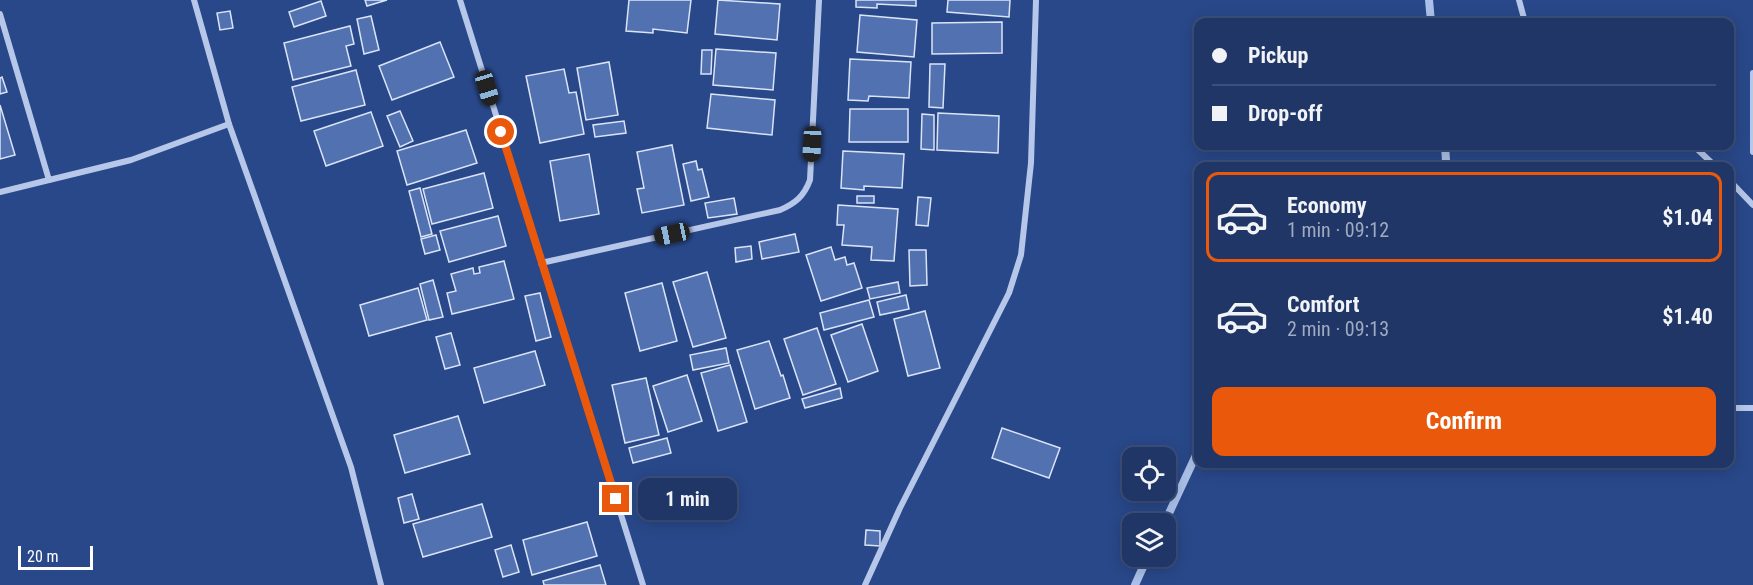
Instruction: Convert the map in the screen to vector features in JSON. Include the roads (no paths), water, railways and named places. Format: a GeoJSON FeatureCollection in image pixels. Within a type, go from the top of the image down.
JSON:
{"type":"FeatureCollection","features":[{"type":"Feature","properties":{"kind":"street"},"geometry":{"type":"LineString","coordinates":[[195,0],[229,124],[351,467],[381,585]]}},
{"type":"Feature","properties":{"kind":"street"},"geometry":{"type":"LineString","coordinates":[[460,0],[643,585]]}},
{"type":"Feature","properties":{"kind":"street"},"geometry":{"type":"LineString","coordinates":[[541,263],[780,210],[796,203],[806,191],[810,180],[819,0]]}},
{"type":"Feature","properties":{"kind":"street"},"geometry":{"type":"LineString","coordinates":[[866,585],[900,508],[1009,293],[1021,255],[1031,163],[1036,0]]}},
{"type":"Feature","properties":{"kind":"street"},"geometry":{"type":"LineString","coordinates":[[1519,0],[1524,18]]}},
{"type":"Feature","properties":{"kind":"street"},"geometry":{"type":"LineString","coordinates":[[0,14],[49,180]]}},
{"type":"Feature","properties":{"kind":"street"},"geometry":{"type":"LineString","coordinates":[[1753,74],[1753,152]]}},
{"type":"Feature","properties":{"kind":"street"},"geometry":{"type":"LineString","coordinates":[[0,192],[131,160],[229,124]]}},
{"type":"Feature","properties":{"kind":"street"},"geometry":{"type":"LineString","coordinates":[[1698,150],[1711,162]]}},
{"type":"Feature","properties":{"kind":"street"},"geometry":{"type":"LineString","coordinates":[[1734,185],[1753,205]]}},
{"type":"Feature","properties":{"kind":"street"},"geometry":{"type":"LineString","coordinates":[[1734,408],[1753,408]]}},
{"type":"Feature","properties":{"kind":"waterway"},"geometry":{"type":"LineString","coordinates":[[1429,0],[1431,18]]}},
{"type":"Feature","properties":{"kind":"waterway"},"geometry":{"type":"LineString","coordinates":[[1445,150],[1445,162]]}},
{"type":"Feature","properties":{"kind":"waterway"},"geometry":{"type":"LineString","coordinates":[[1169,513],[1194,460]]}},
{"type":"Feature","properties":{"kind":"waterway"},"geometry":{"type":"LineString","coordinates":[[1135,585],[1143,567]]}}]}
